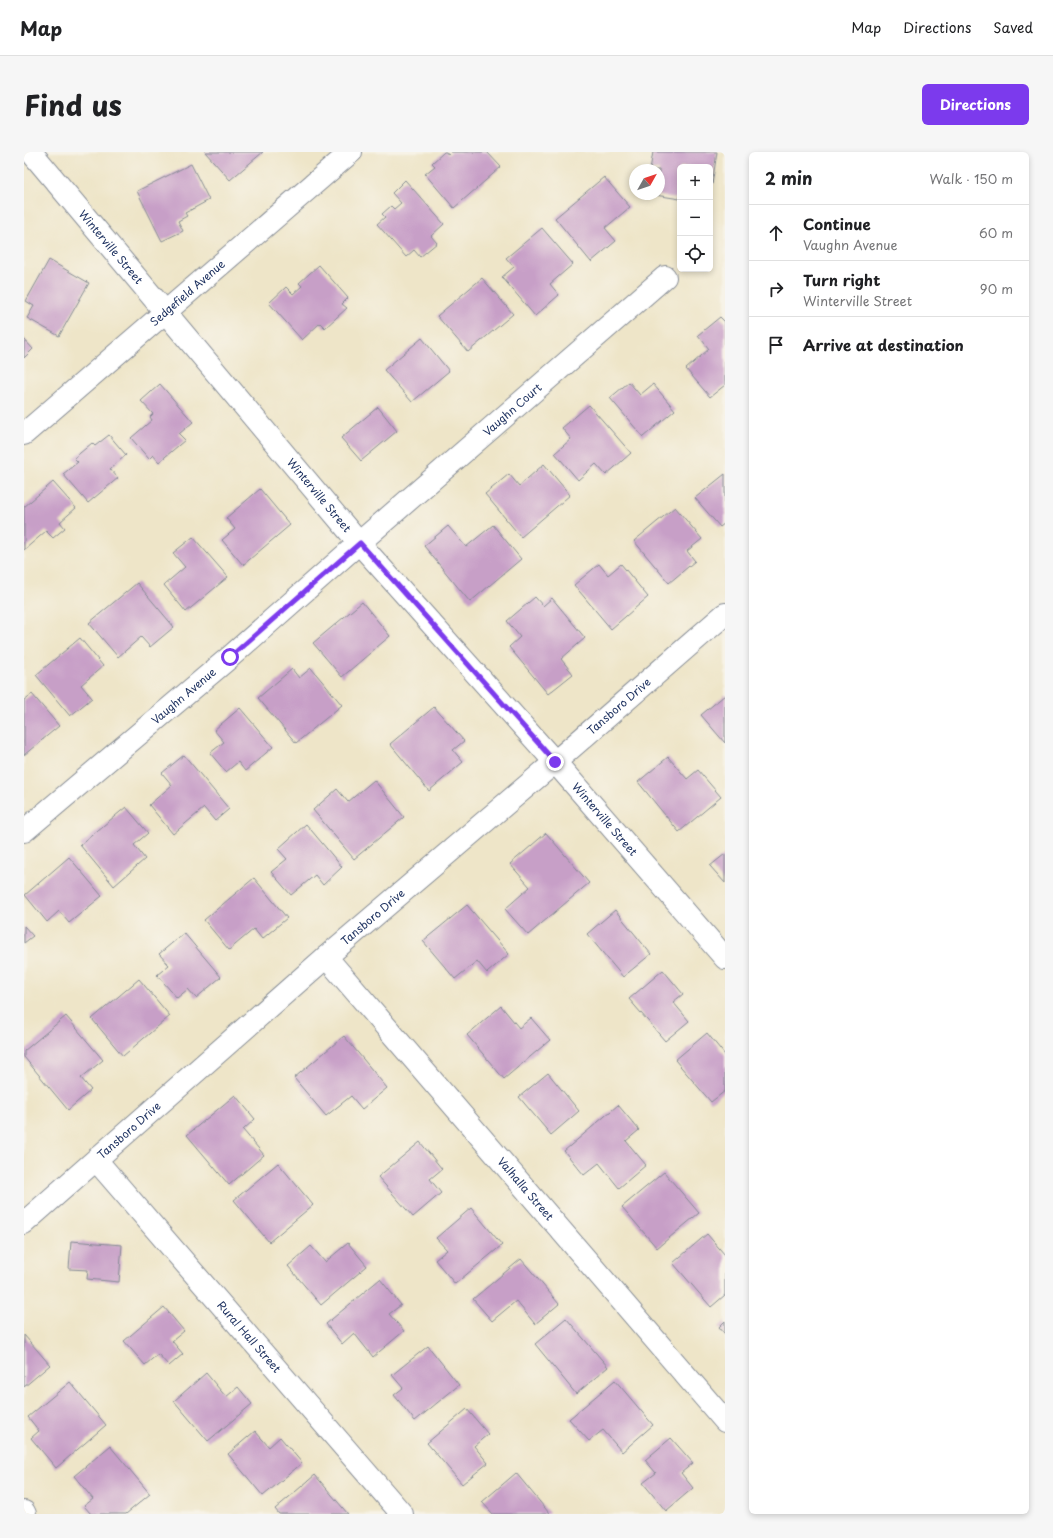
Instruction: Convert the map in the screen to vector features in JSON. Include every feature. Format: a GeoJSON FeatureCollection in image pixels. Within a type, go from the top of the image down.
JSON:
{"type":"FeatureCollection","features":[{"type":"Feature","properties":{"kind":"street","name":"Winterville Street"},"geometry":{"type":"LineString","coordinates":[[30,152],[360,543],[555,762],[725,958]]}},
{"type":"Feature","properties":{"kind":"street","name":"Sedgefield Avenue"},"geometry":{"type":"LineString","coordinates":[[24,434],[351,152]]}},
{"type":"Feature","properties":{"kind":"street","name":"Vaughn Court"},"geometry":{"type":"LineString","coordinates":[[360,543],[665,277]]}},
{"type":"Feature","properties":{"kind":"street","name":"Vaughn Avenue"},"geometry":{"type":"LineString","coordinates":[[24,831],[230,657],[360,543]]}},
{"type":"Feature","properties":{"kind":"street","name":"Tansboro Drive"},"geometry":{"type":"LineString","coordinates":[[24,1223],[326,957],[555,762],[725,614]]}},
{"type":"Feature","properties":{"kind":"street","name":"Valhalla Street"},"geometry":{"type":"LineString","coordinates":[[326,957],[725,1421]]}},
{"type":"Feature","properties":{"kind":"street","name":"Rural Hall Street"},"geometry":{"type":"LineString","coordinates":[[96,1160],[402,1514]]}},
{"type":"Feature","properties":{"kind":"building"},"geometry":{"type":"Polygon","coordinates":[[[205,152],[263,152],[230,180],[205,152]]]}},
{"type":"Feature","properties":{"kind":"building"},"geometry":{"type":"Polygon","coordinates":[[[444,152],[448,155],[451,152],[487,152],[501,167],[454,208],[425,174],[435,166],[432,163],[444,152]]]}},
{"type":"Feature","properties":{"kind":"building"},"geometry":{"type":"Polygon","coordinates":[[[653,152],[717,152],[713,178],[713,164],[677,164],[677,199],[665,197],[665,164],[651,164],[653,152]]]}},
{"type":"Feature","properties":{"kind":"building"},"geometry":{"type":"Polygon","coordinates":[[[191,164],[209,200],[185,213],[187,216],[178,221],[183,231],[162,241],[137,191],[191,164]]]}},
{"type":"Feature","properties":{"kind":"building"},"geometry":{"type":"Polygon","coordinates":[[[604,177],[630,207],[605,228],[616,241],[591,262],[555,218],[604,177]]]}},
{"type":"Feature","properties":{"kind":"building"},"geometry":{"type":"Polygon","coordinates":[[[405,180],[444,224],[431,236],[437,243],[420,257],[414,250],[406,257],[377,224],[385,217],[382,214],[391,206],[394,209],[401,203],[392,193],[405,180]]]}},
{"type":"Feature","properties":{"kind":"building"},"geometry":{"type":"Polygon","coordinates":[[[542,228],[573,264],[550,284],[559,295],[535,316],[502,277],[514,267],[506,258],[542,228]]]}},
{"type":"Feature","properties":{"kind":"building"},"geometry":{"type":"Polygon","coordinates":[[[49,260],[89,283],[59,336],[27,318],[34,306],[26,301],[49,260]]]}},
{"type":"Feature","properties":{"kind":"building"},"geometry":{"type":"Polygon","coordinates":[[[319,265],[348,298],[342,304],[347,308],[325,328],[320,323],[302,340],[269,303],[286,287],[293,294],[302,286],[299,283],[319,265]]]}},
{"type":"Feature","properties":{"kind":"building"},"geometry":{"type":"Polygon","coordinates":[[[482,278],[513,314],[468,352],[437,316],[482,278]]]}},
{"type":"Feature","properties":{"kind":"building"},"geometry":{"type":"Polygon","coordinates":[[[720,317],[725,322],[725,385],[710,397],[686,369],[709,349],[698,335],[720,317]]]}},
{"type":"Feature","properties":{"kind":"building"},"geometry":{"type":"Polygon","coordinates":[[[422,338],[449,371],[412,402],[384,370],[422,338]]]}},
{"type":"Feature","properties":{"kind":"building"},"geometry":{"type":"Polygon","coordinates":[[[24,339],[33,349],[24,358],[24,339]]]}},
{"type":"Feature","properties":{"kind":"building"},"geometry":{"type":"Polygon","coordinates":[[[629,382],[640,395],[653,384],[675,410],[643,437],[610,398],[629,382]]]}},
{"type":"Feature","properties":{"kind":"building"},"geometry":{"type":"Polygon","coordinates":[[[160,384],[193,422],[179,434],[185,440],[159,462],[153,455],[149,459],[131,438],[152,420],[150,417],[153,414],[141,401],[160,384]]]}},
{"type":"Feature","properties":{"kind":"building"},"geometry":{"type":"Polygon","coordinates":[[[589,405],[631,453],[606,475],[596,464],[578,480],[555,453],[571,439],[562,428],[589,405]]]}},
{"type":"Feature","properties":{"kind":"building"},"geometry":{"type":"Polygon","coordinates":[[[378,407],[397,431],[361,461],[341,438],[378,407]]]}},
{"type":"Feature","properties":{"kind":"building"},"geometry":{"type":"Polygon","coordinates":[[[109,435],[126,455],[110,469],[118,478],[88,503],[63,474],[78,462],[74,458],[92,443],[95,446],[109,435]]]}},
{"type":"Feature","properties":{"kind":"building"},"geometry":{"type":"Polygon","coordinates":[[[544,464],[570,495],[521,537],[485,494],[509,474],[519,486],[544,464]]]}},
{"type":"Feature","properties":{"kind":"building"},"geometry":{"type":"Polygon","coordinates":[[[725,474],[725,523],[720,527],[695,498],[725,474]]]}},
{"type":"Feature","properties":{"kind":"building"},"geometry":{"type":"Polygon","coordinates":[[[53,482],[76,508],[60,522],[65,528],[53,538],[46,531],[24,550],[24,507],[53,482]]]}},
{"type":"Feature","properties":{"kind":"building"},"geometry":{"type":"Polygon","coordinates":[[[260,489],[290,525],[243,565],[222,540],[235,529],[226,518],[260,489]]]}},
{"type":"Feature","properties":{"kind":"building"},"geometry":{"type":"Polygon","coordinates":[[[675,507],[702,539],[687,551],[695,561],[669,583],[634,541],[675,507]]]}},
{"type":"Feature","properties":{"kind":"building"},"geometry":{"type":"Polygon","coordinates":[[[493,525],[521,559],[470,602],[424,546],[448,526],[466,547],[493,525]]]}},
{"type":"Feature","properties":{"kind":"building"},"geometry":{"type":"Polygon","coordinates":[[[193,537],[228,577],[186,612],[164,585],[185,567],[173,553],[193,537]]]}},
{"type":"Feature","properties":{"kind":"building"},"geometry":{"type":"Polygon","coordinates":[[[599,564],[608,575],[621,564],[648,597],[611,629],[574,585],[599,564]]]}},
{"type":"Feature","properties":{"kind":"building"},"geometry":{"type":"Polygon","coordinates":[[[137,583],[174,627],[150,647],[141,637],[118,657],[89,623],[137,583]]]}},
{"type":"Feature","properties":{"kind":"building"},"geometry":{"type":"Polygon","coordinates":[[[535,597],[543,606],[552,598],[585,638],[561,659],[573,674],[548,694],[509,647],[520,637],[507,621],[535,597]]]}},
{"type":"Feature","properties":{"kind":"building"},"geometry":{"type":"Polygon","coordinates":[[[362,602],[390,636],[342,677],[313,643],[362,602]]]}},
{"type":"Feature","properties":{"kind":"building"},"geometry":{"type":"Polygon","coordinates":[[[80,638],[103,666],[81,685],[92,698],[70,716],[36,675],[80,638]]]}},
{"type":"Feature","properties":{"kind":"building"},"geometry":{"type":"Polygon","coordinates":[[[311,668],[342,705],[296,743],[258,698],[292,669],[299,678],[311,668]]]}},
{"type":"Feature","properties":{"kind":"building"},"geometry":{"type":"Polygon","coordinates":[[[32,694],[59,726],[24,755],[24,700],[32,694]]]}},
{"type":"Feature","properties":{"kind":"building"},"geometry":{"type":"Polygon","coordinates":[[[725,695],[725,743],[701,715],[725,695]]]}},
{"type":"Feature","properties":{"kind":"building"},"geometry":{"type":"Polygon","coordinates":[[[434,707],[464,741],[453,750],[463,762],[429,791],[390,744],[434,707]]]}},
{"type":"Feature","properties":{"kind":"building"},"geometry":{"type":"Polygon","coordinates":[[[240,708],[273,747],[245,771],[238,762],[226,772],[210,753],[224,742],[214,730],[240,708]]]}},
{"type":"Feature","properties":{"kind":"building"},"geometry":{"type":"Polygon","coordinates":[[[184,755],[229,809],[215,821],[204,808],[173,834],[149,805],[172,785],[162,773],[184,755]]]}},
{"type":"Feature","properties":{"kind":"building"},"geometry":{"type":"Polygon","coordinates":[[[668,757],[687,779],[698,770],[721,797],[679,832],[638,782],[668,757]]]}},
{"type":"Feature","properties":{"kind":"building"},"geometry":{"type":"Polygon","coordinates":[[[374,780],[404,817],[354,859],[313,810],[337,789],[348,802],[374,780]]]}},
{"type":"Feature","properties":{"kind":"building"},"geometry":{"type":"Polygon","coordinates":[[[126,807],[148,833],[134,845],[145,859],[114,886],[80,845],[126,807]]]}},
{"type":"Feature","properties":{"kind":"building"},"geometry":{"type":"Polygon","coordinates":[[[306,824],[342,867],[323,885],[315,875],[291,895],[271,872],[287,859],[278,849],[306,824]]]}},
{"type":"Feature","properties":{"kind":"building"},"geometry":{"type":"Polygon","coordinates":[[[546,833],[589,883],[528,935],[505,909],[530,887],[510,864],[546,833]]]}},
{"type":"Feature","properties":{"kind":"building"},"geometry":{"type":"Polygon","coordinates":[[[725,854],[725,883],[710,866],[725,854]]]}},
{"type":"Feature","properties":{"kind":"building"},"geometry":{"type":"Polygon","coordinates":[[[69,857],[102,896],[69,923],[59,911],[47,922],[25,895],[69,857]]]}},
{"type":"Feature","properties":{"kind":"building"},"geometry":{"type":"Polygon","coordinates":[[[254,878],[287,918],[262,939],[254,929],[229,950],[204,920],[254,878]]]}},
{"type":"Feature","properties":{"kind":"building"},"geometry":{"type":"Polygon","coordinates":[[[467,905],[509,954],[487,973],[477,961],[455,979],[423,941],[467,905]]]}},
{"type":"Feature","properties":{"kind":"building"},"geometry":{"type":"Polygon","coordinates":[[[615,910],[651,954],[623,977],[587,934],[615,910]]]}},
{"type":"Feature","properties":{"kind":"building"},"geometry":{"type":"Polygon","coordinates":[[[24,926],[33,936],[24,943],[24,926]]]}},
{"type":"Feature","properties":{"kind":"building"},"geometry":{"type":"Polygon","coordinates":[[[184,933],[221,977],[196,998],[188,989],[177,998],[157,975],[169,965],[159,954],[184,933]]]}},
{"type":"Feature","properties":{"kind":"building"},"geometry":{"type":"Polygon","coordinates":[[[663,970],[683,994],[673,1002],[689,1021],[665,1041],[629,999],[663,970]]]}},
{"type":"Feature","properties":{"kind":"building"},"geometry":{"type":"Polygon","coordinates":[[[139,979],[170,1016],[123,1056],[92,1019],[139,979]]]}},
{"type":"Feature","properties":{"kind":"building"},"geometry":{"type":"Polygon","coordinates":[[[501,1006],[519,1028],[531,1018],[550,1040],[504,1079],[467,1035],[501,1006]]]}},
{"type":"Feature","properties":{"kind":"building"},"geometry":{"type":"Polygon","coordinates":[[[66,1016],[103,1060],[81,1078],[91,1090],[68,1110],[24,1057],[24,1051],[66,1016]]]}},
{"type":"Feature","properties":{"kind":"building"},"geometry":{"type":"Polygon","coordinates":[[[707,1033],[725,1055],[725,1091],[711,1102],[675,1060],[707,1033]]]}},
{"type":"Feature","properties":{"kind":"building"},"geometry":{"type":"Polygon","coordinates":[[[344,1036],[387,1088],[362,1109],[351,1096],[326,1116],[294,1078],[344,1036]]]}},
{"type":"Feature","properties":{"kind":"building"},"geometry":{"type":"Polygon","coordinates":[[[548,1073],[579,1111],[551,1135],[519,1097],[548,1073]]]}},
{"type":"Feature","properties":{"kind":"building"},"geometry":{"type":"Polygon","coordinates":[[[235,1095],[255,1119],[243,1130],[264,1155],[229,1185],[187,1135],[235,1095]]]}},
{"type":"Feature","properties":{"kind":"building"},"geometry":{"type":"Polygon","coordinates":[[[618,1105],[639,1130],[626,1141],[646,1165],[619,1188],[599,1163],[584,1175],[564,1151],[618,1105]]]}},
{"type":"Feature","properties":{"kind":"building"},"geometry":{"type":"Polygon","coordinates":[[[420,1142],[442,1169],[430,1179],[441,1193],[413,1217],[378,1177],[420,1142]]]}},
{"type":"Feature","properties":{"kind":"building"},"geometry":{"type":"Polygon","coordinates":[[[278,1163],[313,1205],[269,1242],[234,1200],[278,1163]]]}},
{"type":"Feature","properties":{"kind":"building"},"geometry":{"type":"Polygon","coordinates":[[[664,1172],[699,1213],[657,1248],[622,1207],[664,1172]]]}},
{"type":"Feature","properties":{"kind":"building"},"geometry":{"type":"Polygon","coordinates":[[[471,1208],[502,1245],[455,1284],[435,1260],[447,1250],[436,1238],[471,1208]]]}},
{"type":"Feature","properties":{"kind":"building"},"geometry":{"type":"Polygon","coordinates":[[[707,1234],[725,1255],[725,1295],[711,1307],[673,1263],[707,1234]]]}},
{"type":"Feature","properties":{"kind":"building"},"geometry":{"type":"Polygon","coordinates":[[[71,1241],[122,1245],[119,1282],[87,1279],[88,1270],[69,1269],[71,1241]]]}},
{"type":"Feature","properties":{"kind":"building"},"geometry":{"type":"Polygon","coordinates":[[[348,1243],[367,1266],[321,1305],[288,1266],[311,1246],[325,1262],[348,1243]]]}},
{"type":"Feature","properties":{"kind":"building"},"geometry":{"type":"Polygon","coordinates":[[[521,1259],[559,1304],[535,1324],[516,1301],[492,1321],[473,1299],[521,1259]]]}},
{"type":"Feature","properties":{"kind":"building"},"geometry":{"type":"Polygon","coordinates":[[[380,1279],[401,1305],[389,1314],[404,1331],[373,1357],[354,1333],[342,1344],[326,1324],[380,1279]]]}},
{"type":"Feature","properties":{"kind":"building"},"geometry":{"type":"Polygon","coordinates":[[[164,1307],[184,1331],[172,1341],[183,1354],[169,1366],[158,1354],[145,1365],[124,1341],[164,1307]]]}},
{"type":"Feature","properties":{"kind":"building"},"geometry":{"type":"Polygon","coordinates":[[[566,1318],[608,1367],[576,1394],[535,1344],[566,1318]]]}},
{"type":"Feature","properties":{"kind":"building"},"geometry":{"type":"Polygon","coordinates":[[[725,1321],[725,1334],[719,1327],[725,1321]]]}},
{"type":"Feature","properties":{"kind":"building"},"geometry":{"type":"Polygon","coordinates":[[[24,1335],[50,1365],[24,1387],[24,1335]]]}},
{"type":"Feature","properties":{"kind":"building"},"geometry":{"type":"Polygon","coordinates":[[[428,1346],[459,1385],[415,1421],[394,1395],[403,1388],[392,1375],[428,1346]]]}},
{"type":"Feature","properties":{"kind":"building"},"geometry":{"type":"Polygon","coordinates":[[[206,1373],[226,1397],[238,1387],[252,1404],[208,1441],[174,1401],[206,1373]]]}},
{"type":"Feature","properties":{"kind":"building"},"geometry":{"type":"Polygon","coordinates":[[[615,1380],[653,1425],[622,1452],[603,1430],[589,1441],[569,1419],[615,1380]]]}},
{"type":"Feature","properties":{"kind":"building"},"geometry":{"type":"Polygon","coordinates":[[[70,1382],[106,1425],[56,1468],[31,1438],[39,1431],[28,1417],[70,1382]]]}},
{"type":"Feature","properties":{"kind":"building"},"geometry":{"type":"Polygon","coordinates":[[[467,1409],[488,1434],[474,1446],[488,1463],[462,1484],[427,1443],[467,1409]]]}},
{"type":"Feature","properties":{"kind":"building"},"geometry":{"type":"Polygon","coordinates":[[[255,1431],[269,1447],[280,1437],[302,1463],[263,1496],[228,1454],[255,1431]]]}},
{"type":"Feature","properties":{"kind":"building"},"geometry":{"type":"Polygon","coordinates":[[[671,1438],[693,1463],[681,1473],[693,1488],[666,1511],[643,1483],[656,1473],[645,1460],[671,1438]]]}},
{"type":"Feature","properties":{"kind":"building"},"geometry":{"type":"Polygon","coordinates":[[[110,1446],[150,1494],[126,1514],[91,1514],[84,1506],[93,1499],[74,1476],[110,1446]]]}},
{"type":"Feature","properties":{"kind":"building"},"geometry":{"type":"Polygon","coordinates":[[[516,1473],[549,1513],[548,1514],[493,1514],[482,1502],[516,1473]]]}},
{"type":"Feature","properties":{"kind":"building"},"geometry":{"type":"Polygon","coordinates":[[[315,1475],[348,1514],[279,1514],[275,1509],[315,1475]]]}},
{"type":"Feature","properties":{"kind":"route"},"geometry":{"type":"LineString","coordinates":[[230,657],[360,543],[555,762]]}}]}
